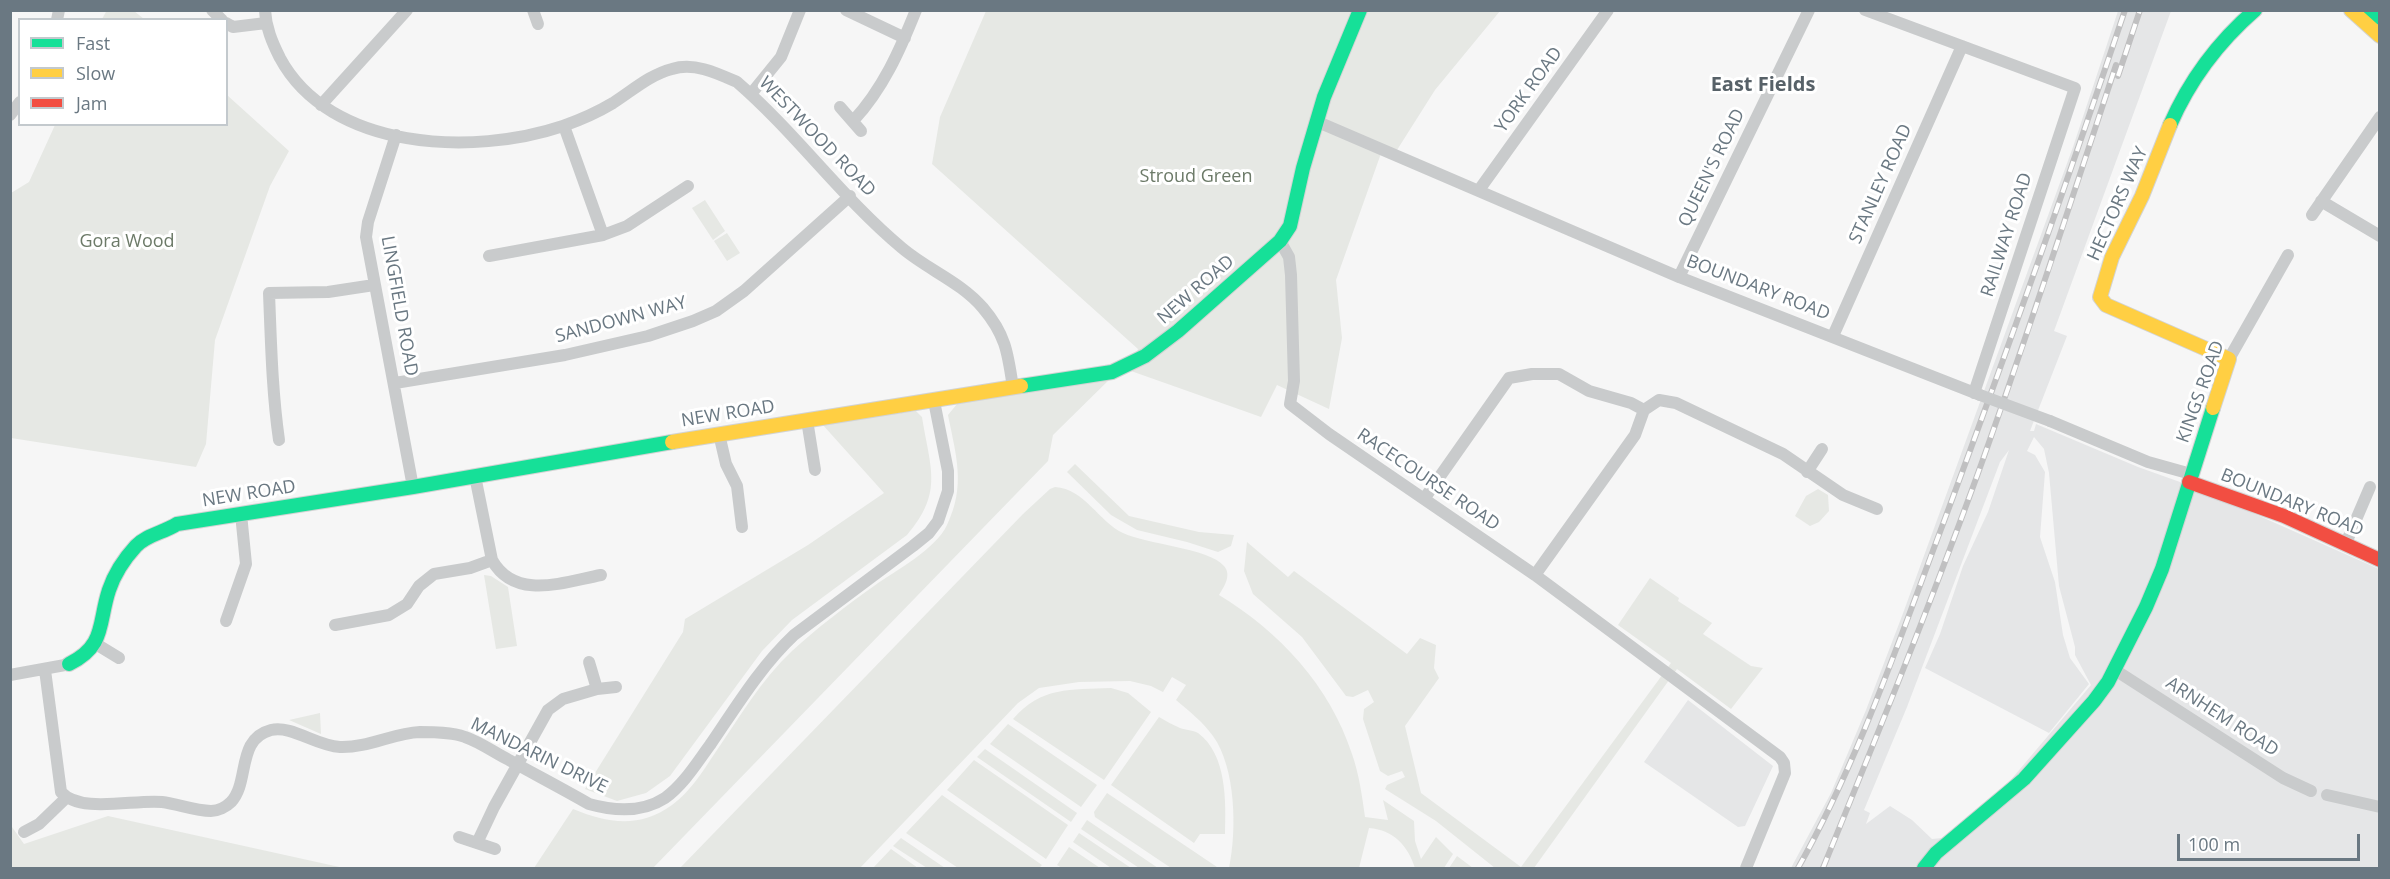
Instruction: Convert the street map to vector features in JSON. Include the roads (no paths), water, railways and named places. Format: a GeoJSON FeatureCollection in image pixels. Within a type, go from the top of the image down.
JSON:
{"type":"FeatureCollection","features":[{"type":"Feature","properties":{"kind":"street"},"geometry":{"type":"LineString","coordinates":[[321,105],[407,10]]}},
{"type":"Feature","properties":{"kind":"street"},"geometry":{"type":"LineString","coordinates":[[534,10],[538,24]]}},
{"type":"Feature","properties":{"kind":"street"},"geometry":{"type":"LineString","coordinates":[[751,94],[781,57],[800,10]]}},
{"type":"Feature","properties":{"kind":"street"},"geometry":{"type":"LineString","coordinates":[[846,10],[905,38]]}},
{"type":"Feature","properties":{"kind":"street"},"geometry":{"type":"LineString","coordinates":[[840,107],[857,126],[905,38],[916,10]]}},
{"type":"Feature","properties":{"kind":"street"},"geometry":{"type":"LineString","coordinates":[[1280,241],[1290,226],[1303,168],[1324,97],[1360,10]]}},
{"type":"Feature","properties":{"kind":"street","name":"YORK ROAD"},"geometry":{"type":"LineString","coordinates":[[1479,190],[1608,10]]}},
{"type":"Feature","properties":{"kind":"street","name":"QUEEN'S ROAD"},"geometry":{"type":"LineString","coordinates":[[1679,277],[1809,10]]}},
{"type":"Feature","properties":{"kind":"street"},"geometry":{"type":"LineString","coordinates":[[1866,10],[1962,46]]}},
{"type":"Feature","properties":{"kind":"street","name":"HECTORS WAY"},"geometry":{"type":"LineString","coordinates":[[2229,359],[2106,305],[2100,297],[2112,256],[2152,173],[2188,87],[2207,59],[2231,31],[2255,10]]}},
{"type":"Feature","properties":{"kind":"street"},"geometry":{"type":"LineString","coordinates":[[2351,10],[2379,35]]}},
{"type":"Feature","properties":{"kind":"street"},"geometry":{"type":"LineString","coordinates":[[2370,10],[2379,18]]}},
{"type":"Feature","properties":{"kind":"street"},"geometry":{"type":"LineString","coordinates":[[228,24],[233,27],[266,17]]}},
{"type":"Feature","properties":{"kind":"street","name":"WESTWOOD ROAD"},"geometry":{"type":"LineString","coordinates":[[266,17],[275,48],[289,74],[321,105],[354,124],[396,135],[435,141],[512,139],[564,126],[613,103],[636,87],[673,68],[689,67],[712,71],[737,82],[902,249],[958,285],[984,309],[1008,349],[1013,388]]}},
{"type":"Feature","properties":{"kind":"street","name":"RAILWAY ROAD"},"geometry":{"type":"LineString","coordinates":[[1962,46],[2075,88],[1977,394]]}},
{"type":"Feature","properties":{"kind":"street","name":"STANLEY ROAD"},"geometry":{"type":"LineString","coordinates":[[1833,336],[1962,46]]}},
{"type":"Feature","properties":{"kind":"street"},"geometry":{"type":"LineString","coordinates":[[2312,215],[2379,117]]}},
{"type":"Feature","properties":{"kind":"street","name":"BOUNDARY ROAD"},"geometry":{"type":"LineString","coordinates":[[1318,122],[1679,277],[2190,478],[2346,543],[2379,560]]}},
{"type":"Feature","properties":{"kind":"street"},"geometry":{"type":"LineString","coordinates":[[564,126],[603,235]]}},
{"type":"Feature","properties":{"kind":"street","name":"LINGFIELD ROAD"},"geometry":{"type":"LineString","coordinates":[[396,135],[368,222],[366,237],[413,487]]}},
{"type":"Feature","properties":{"kind":"street"},"geometry":{"type":"LineString","coordinates":[[489,256],[603,235],[627,226],[688,186]]}},
{"type":"Feature","properties":{"kind":"street","name":"SANDOWN WAY"},"geometry":{"type":"LineString","coordinates":[[395,383],[565,354],[648,336],[693,321],[716,311],[744,291],[850,196]]}},
{"type":"Feature","properties":{"kind":"street"},"geometry":{"type":"LineString","coordinates":[[2321,201],[2379,236]]}},
{"type":"Feature","properties":{"kind":"street","name":"NEW ROAD"},"geometry":{"type":"LineString","coordinates":[[96,644],[101,632],[107,592],[115,577],[143,541],[177,524],[413,487],[719,434],[1112,372],[1145,356],[1178,331],[1280,241]]}},
{"type":"Feature","properties":{"kind":"street","name":"RACECOURSE ROAD"},"geometry":{"type":"LineString","coordinates":[[1280,241],[1289,257],[1291,274],[1294,381],[1290,404],[1329,434],[1535,575],[1780,757],[1784,763],[1785,772],[1746,868]]}},
{"type":"Feature","properties":{"kind":"street","name":"KINGS ROAD"},"geometry":{"type":"LineString","coordinates":[[1924,868],[1936,853],[2024,779],[2094,701],[2115,670],[2157,583],[2229,359],[2288,255]]}},
{"type":"Feature","properties":{"kind":"street"},"geometry":{"type":"LineString","coordinates":[[279,440],[273,396],[273,363],[267,287],[328,292],[374,285]]}},
{"type":"Feature","properties":{"kind":"street"},"geometry":{"type":"LineString","coordinates":[[1424,499],[1509,378],[1532,374],[1559,374],[1589,391],[1631,403],[1644,410]]}},
{"type":"Feature","properties":{"kind":"street"},"geometry":{"type":"LineString","coordinates":[[1535,575],[1635,435],[1644,410],[1659,400],[1676,403],[1783,454],[1806,472],[1843,495],[1877,509]]}},
{"type":"Feature","properties":{"kind":"street","name":"MANDARIN DRIVE"},"geometry":{"type":"LineString","coordinates":[[66,798],[80,802],[127,804],[159,802],[214,812],[231,802],[238,791],[248,749],[253,742],[269,730],[277,729],[294,733],[316,743],[341,747],[371,743],[417,732],[463,736],[589,804],[620,810],[654,804],[676,789],[687,777],[775,653],[794,635],[929,533],[938,521],[948,491],[948,471],[934,401]]}},
{"type":"Feature","properties":{"kind":"street"},"geometry":{"type":"LineString","coordinates":[[807,420],[815,470]]}},
{"type":"Feature","properties":{"kind":"street"},"geometry":{"type":"LineString","coordinates":[[719,434],[726,464],[737,486],[742,528]]}},
{"type":"Feature","properties":{"kind":"street"},"geometry":{"type":"LineString","coordinates":[[1806,472],[1822,449]]}},
{"type":"Feature","properties":{"kind":"street"},"geometry":{"type":"LineString","coordinates":[[475,476],[492,560],[497,570],[508,579],[531,586],[542,586],[601,575]]}},
{"type":"Feature","properties":{"kind":"street"},"geometry":{"type":"LineString","coordinates":[[2346,543],[2370,487]]}},
{"type":"Feature","properties":{"kind":"street"},"geometry":{"type":"LineString","coordinates":[[226,621],[246,564],[242,514]]}},
{"type":"Feature","properties":{"kind":"street"},"geometry":{"type":"LineString","coordinates":[[335,625],[389,615],[407,604],[419,586],[434,574],[470,568],[492,560]]}},
{"type":"Feature","properties":{"kind":"street"},"geometry":{"type":"LineString","coordinates":[[10,675],[67,664],[86,655],[96,644],[119,658]]}},
{"type":"Feature","properties":{"kind":"street"},"geometry":{"type":"LineString","coordinates":[[589,662],[597,690]]}},
{"type":"Feature","properties":{"kind":"street"},"geometry":{"type":"LineString","coordinates":[[24,831],[39,824],[66,798],[60,786],[45,670]]}},
{"type":"Feature","properties":{"kind":"street","name":"ARNHEM ROAD"},"geometry":{"type":"LineString","coordinates":[[2115,670],[2283,778],[2311,791]]}},
{"type":"Feature","properties":{"kind":"street"},"geometry":{"type":"LineString","coordinates":[[477,843],[542,719],[554,704],[563,699],[616,687]]}},
{"type":"Feature","properties":{"kind":"street"},"geometry":{"type":"LineString","coordinates":[[2327,795],[2379,807]]}},
{"type":"Feature","properties":{"kind":"street"},"geometry":{"type":"LineString","coordinates":[[459,837],[495,849]]}},
{"type":"Feature","properties":{"kind":"railway"},"geometry":{"type":"LineString","coordinates":[[1798,868],[1840,785],[1894,655],[2013,332],[2125,10]]}},
{"type":"Feature","properties":{"kind":"railway"},"geometry":{"type":"LineString","coordinates":[[2118,76],[2140,10]]}},
{"type":"Feature","properties":{"kind":"railway"},"geometry":{"type":"LineString","coordinates":[[1823,868],[1921,624],[1977,476],[2031,322],[2116,65]]}},
{"type":"Feature","properties":{"kind":"district","name":"East Fields"},"geometry":{"type":"Point","coordinates":[1763,85]}},
{"type":"Feature","properties":{"kind":"park label","name":"Stroud Green"},"geometry":{"type":"Point","coordinates":[1196,177]}},
{"type":"Feature","properties":{"kind":"park label","name":"Gora Wood"},"geometry":{"type":"Point","coordinates":[127,242]}}]}
